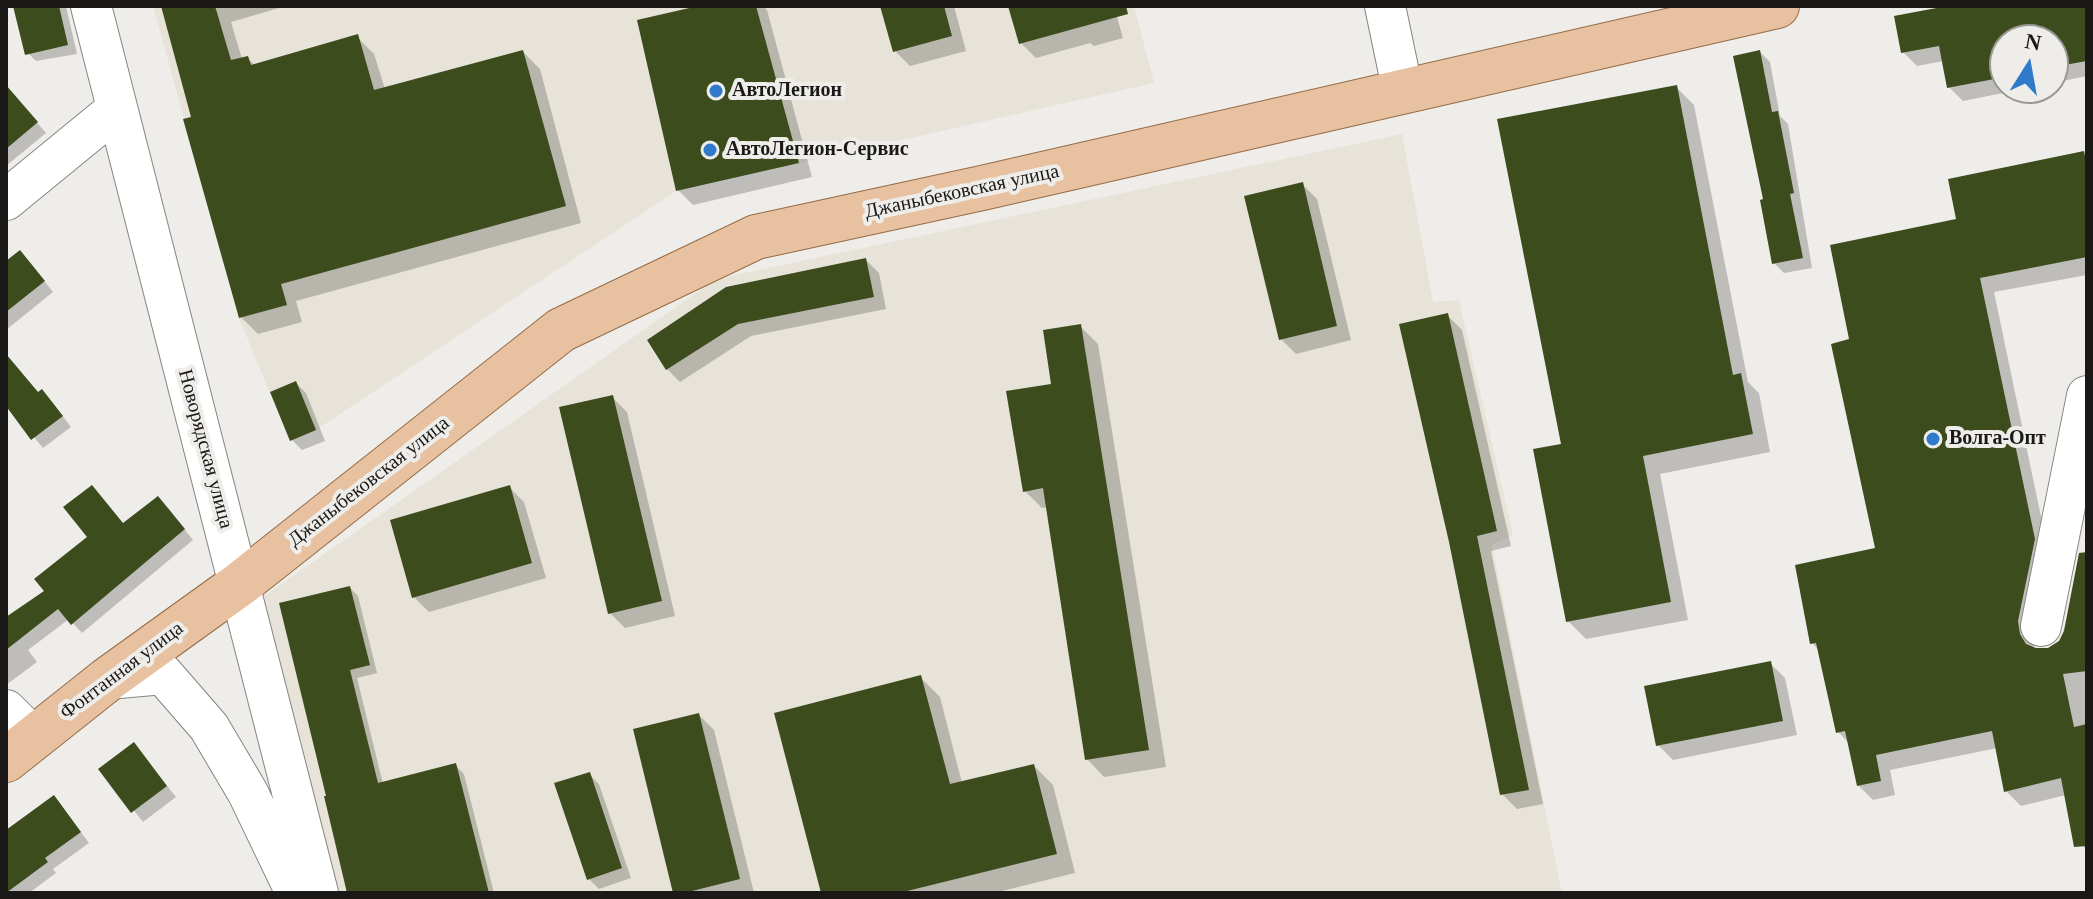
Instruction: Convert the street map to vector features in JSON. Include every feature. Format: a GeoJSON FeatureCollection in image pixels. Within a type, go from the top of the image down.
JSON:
{"type":"FeatureCollection","features":[{"type":"Feature","properties":{"kind":"main road","name":"Джаныбековская улица"},"geometry":{"type":"LineString","coordinates":[[240,584],[561,330],[756,237],[1777,6]]}},
{"type":"Feature","properties":{"kind":"main road","name":"Фонтанная улица"},"geometry":{"type":"LineString","coordinates":[[15,736],[108,679],[240,584]]}},
{"type":"Feature","properties":{"kind":"street","name":"Новорядская улица"},"geometry":{"type":"LineString","coordinates":[[91,6],[318,893]]}},
{"type":"Feature","properties":{"kind":"street"},"geometry":{"type":"LineString","coordinates":[[1385,6],[1403,92]]}},
{"type":"Feature","properties":{"kind":"street"},"geometry":{"type":"LineString","coordinates":[[6,200],[117,109]]}},
{"type":"Feature","properties":{"kind":"street"},"geometry":{"type":"LineString","coordinates":[[2041,626],[2087,396]]}},
{"type":"Feature","properties":{"kind":"street"},"geometry":{"type":"LineString","coordinates":[[108,679],[163,674],[209,727],[248,793],[296,893]]}},
{"type":"Feature","properties":{"kind":"shaded area"},"geometry":{"type":"Polygon","coordinates":[[[153,6],[1134,6],[1154,83],[676,191],[316,430],[290,441],[239,318],[153,6]]]}},
{"type":"Feature","properties":{"kind":"shaded area"},"geometry":{"type":"Polygon","coordinates":[[[1402,134],[1433,302],[1459,300],[1513,535],[1492,545],[1562,893],[338,893],[263,597],[716,279],[1402,134]]]}},
{"type":"Feature","properties":{"kind":"building"},"geometry":{"type":"Polygon","coordinates":[[[13,6],[59,6],[68,45],[25,55],[13,6]]]}},
{"type":"Feature","properties":{"kind":"building"},"geometry":{"type":"Polygon","coordinates":[[[161,6],[215,6],[231,60],[248,56],[251,65],[358,34],[374,90],[523,50],[566,206],[281,284],[287,305],[239,318],[183,119],[191,117],[161,6]]]}},
{"type":"Feature","properties":{"kind":"building","name":"АвтоЛегион"},"geometry":{"type":"Polygon","coordinates":[[[698,6],[756,6],[799,163],[676,191],[637,20],[698,6]]]}},
{"type":"Feature","properties":{"kind":"building"},"geometry":{"type":"Polygon","coordinates":[[[880,6],[944,6],[952,36],[893,52],[880,6]]]}},
{"type":"Feature","properties":{"kind":"building"},"geometry":{"type":"Polygon","coordinates":[[[1008,6],[1126,6],[1128,14],[1019,44],[1008,6]]]}},
{"type":"Feature","properties":{"kind":"building"},"geometry":{"type":"Polygon","coordinates":[[[1947,6],[2087,6],[2087,61],[2069,64],[2069,24],[1989,24],[1989,80],[1947,88],[1939,46],[1901,53],[1894,16],[1947,6]]]}},
{"type":"Feature","properties":{"kind":"building"},"geometry":{"type":"Polygon","coordinates":[[[1760,50],[1772,112],[1778,111],[1803,258],[1772,264],[1760,200],[1763,199],[1733,56],[1760,50]]]}},
{"type":"Feature","properties":{"kind":"building"},"geometry":{"type":"Polygon","coordinates":[[[6,85],[38,122],[6,149],[6,85]]]}},
{"type":"Feature","properties":{"kind":"building"},"geometry":{"type":"Polygon","coordinates":[[[1677,85],[1733,375],[1741,373],[1753,434],[1643,456],[1671,602],[1566,622],[1533,449],[1561,444],[1497,119],[1677,85]]]}},
{"type":"Feature","properties":{"kind":"building"},"geometry":{"type":"Polygon","coordinates":[[[2084,151],[2087,168],[2087,257],[1980,278],[2035,539],[2018,621],[2026,644],[2048,648],[2059,641],[2064,631],[2079,553],[2087,552],[2087,671],[2063,674],[2074,727],[2087,724],[2087,846],[2074,847],[2061,778],[2004,792],[1992,731],[1876,755],[1881,781],[1857,786],[1845,731],[1836,733],[1816,643],[1810,644],[1795,565],[1875,548],[1831,344],[1849,339],[1830,245],[1956,219],[1948,179],[2084,151]]]}},
{"type":"Feature","properties":{"kind":"building"},"geometry":{"type":"Polygon","coordinates":[[[1303,182],[1337,326],[1279,340],[1244,196],[1303,182]]]}},
{"type":"Feature","properties":{"kind":"building"},"geometry":{"type":"Polygon","coordinates":[[[20,250],[45,281],[6,312],[6,261],[20,250]]]}},
{"type":"Feature","properties":{"kind":"building"},"geometry":{"type":"Polygon","coordinates":[[[866,258],[874,297],[738,324],[666,370],[647,340],[726,287],[866,258]]]}},
{"type":"Feature","properties":{"kind":"building"},"geometry":{"type":"Polygon","coordinates":[[[1448,313],[1497,531],[1477,536],[1529,790],[1500,795],[1449,542],[1399,324],[1448,313]]]}},
{"type":"Feature","properties":{"kind":"building"},"geometry":{"type":"Polygon","coordinates":[[[1081,324],[1149,750],[1085,760],[1043,488],[1023,492],[1006,391],[1051,384],[1043,330],[1081,324]]]}},
{"type":"Feature","properties":{"kind":"building"},"geometry":{"type":"Polygon","coordinates":[[[6,354],[38,392],[42,389],[63,416],[31,440],[6,406],[6,354]]]}},
{"type":"Feature","properties":{"kind":"building"},"geometry":{"type":"Polygon","coordinates":[[[296,381],[316,430],[290,441],[270,392],[296,381]]]}},
{"type":"Feature","properties":{"kind":"building"},"geometry":{"type":"Polygon","coordinates":[[[613,395],[662,601],[608,614],[559,407],[613,395]]]}},
{"type":"Feature","properties":{"kind":"building"},"geometry":{"type":"Polygon","coordinates":[[[92,485],[123,523],[158,496],[185,529],[71,625],[58,609],[6,650],[6,617],[44,591],[34,579],[87,537],[63,507],[92,485]]]}},
{"type":"Feature","properties":{"kind":"building"},"geometry":{"type":"Polygon","coordinates":[[[510,485],[532,563],[412,598],[390,520],[510,485]]]}},
{"type":"Feature","properties":{"kind":"building"},"geometry":{"type":"Polygon","coordinates":[[[350,586],[370,665],[350,670],[378,783],[456,763],[489,893],[347,893],[279,603],[350,586]]]}},
{"type":"Feature","properties":{"kind":"building"},"geometry":{"type":"Polygon","coordinates":[[[1771,661],[1783,721],[1656,746],[1644,686],[1771,661]]]}},
{"type":"Feature","properties":{"kind":"building"},"geometry":{"type":"Polygon","coordinates":[[[921,675],[950,784],[1034,764],[1057,854],[899,893],[821,893],[774,713],[921,675]]]}},
{"type":"Feature","properties":{"kind":"building"},"geometry":{"type":"Polygon","coordinates":[[[699,713],[740,879],[673,893],[633,729],[699,713]]]}},
{"type":"Feature","properties":{"kind":"building"},"geometry":{"type":"Polygon","coordinates":[[[134,742],[167,786],[131,813],[98,769],[134,742]]]}},
{"type":"Feature","properties":{"kind":"building"},"geometry":{"type":"Polygon","coordinates":[[[590,772],[622,868],[587,880],[554,783],[590,772]]]}},
{"type":"Feature","properties":{"kind":"building"},"geometry":{"type":"Polygon","coordinates":[[[54,795],[81,832],[45,858],[48,862],[6,893],[6,830],[54,795]]]}},
{"type":"Feature","properties":{"kind":"place","name":"АвтоЛегион"},"geometry":{"type":"Point","coordinates":[716,91]}},
{"type":"Feature","properties":{"kind":"place","name":"АвтоЛегион-Сервис"},"geometry":{"type":"Point","coordinates":[710,150]}},
{"type":"Feature","properties":{"kind":"place","name":"Волга-Опт"},"geometry":{"type":"Point","coordinates":[1933,439]}}]}
